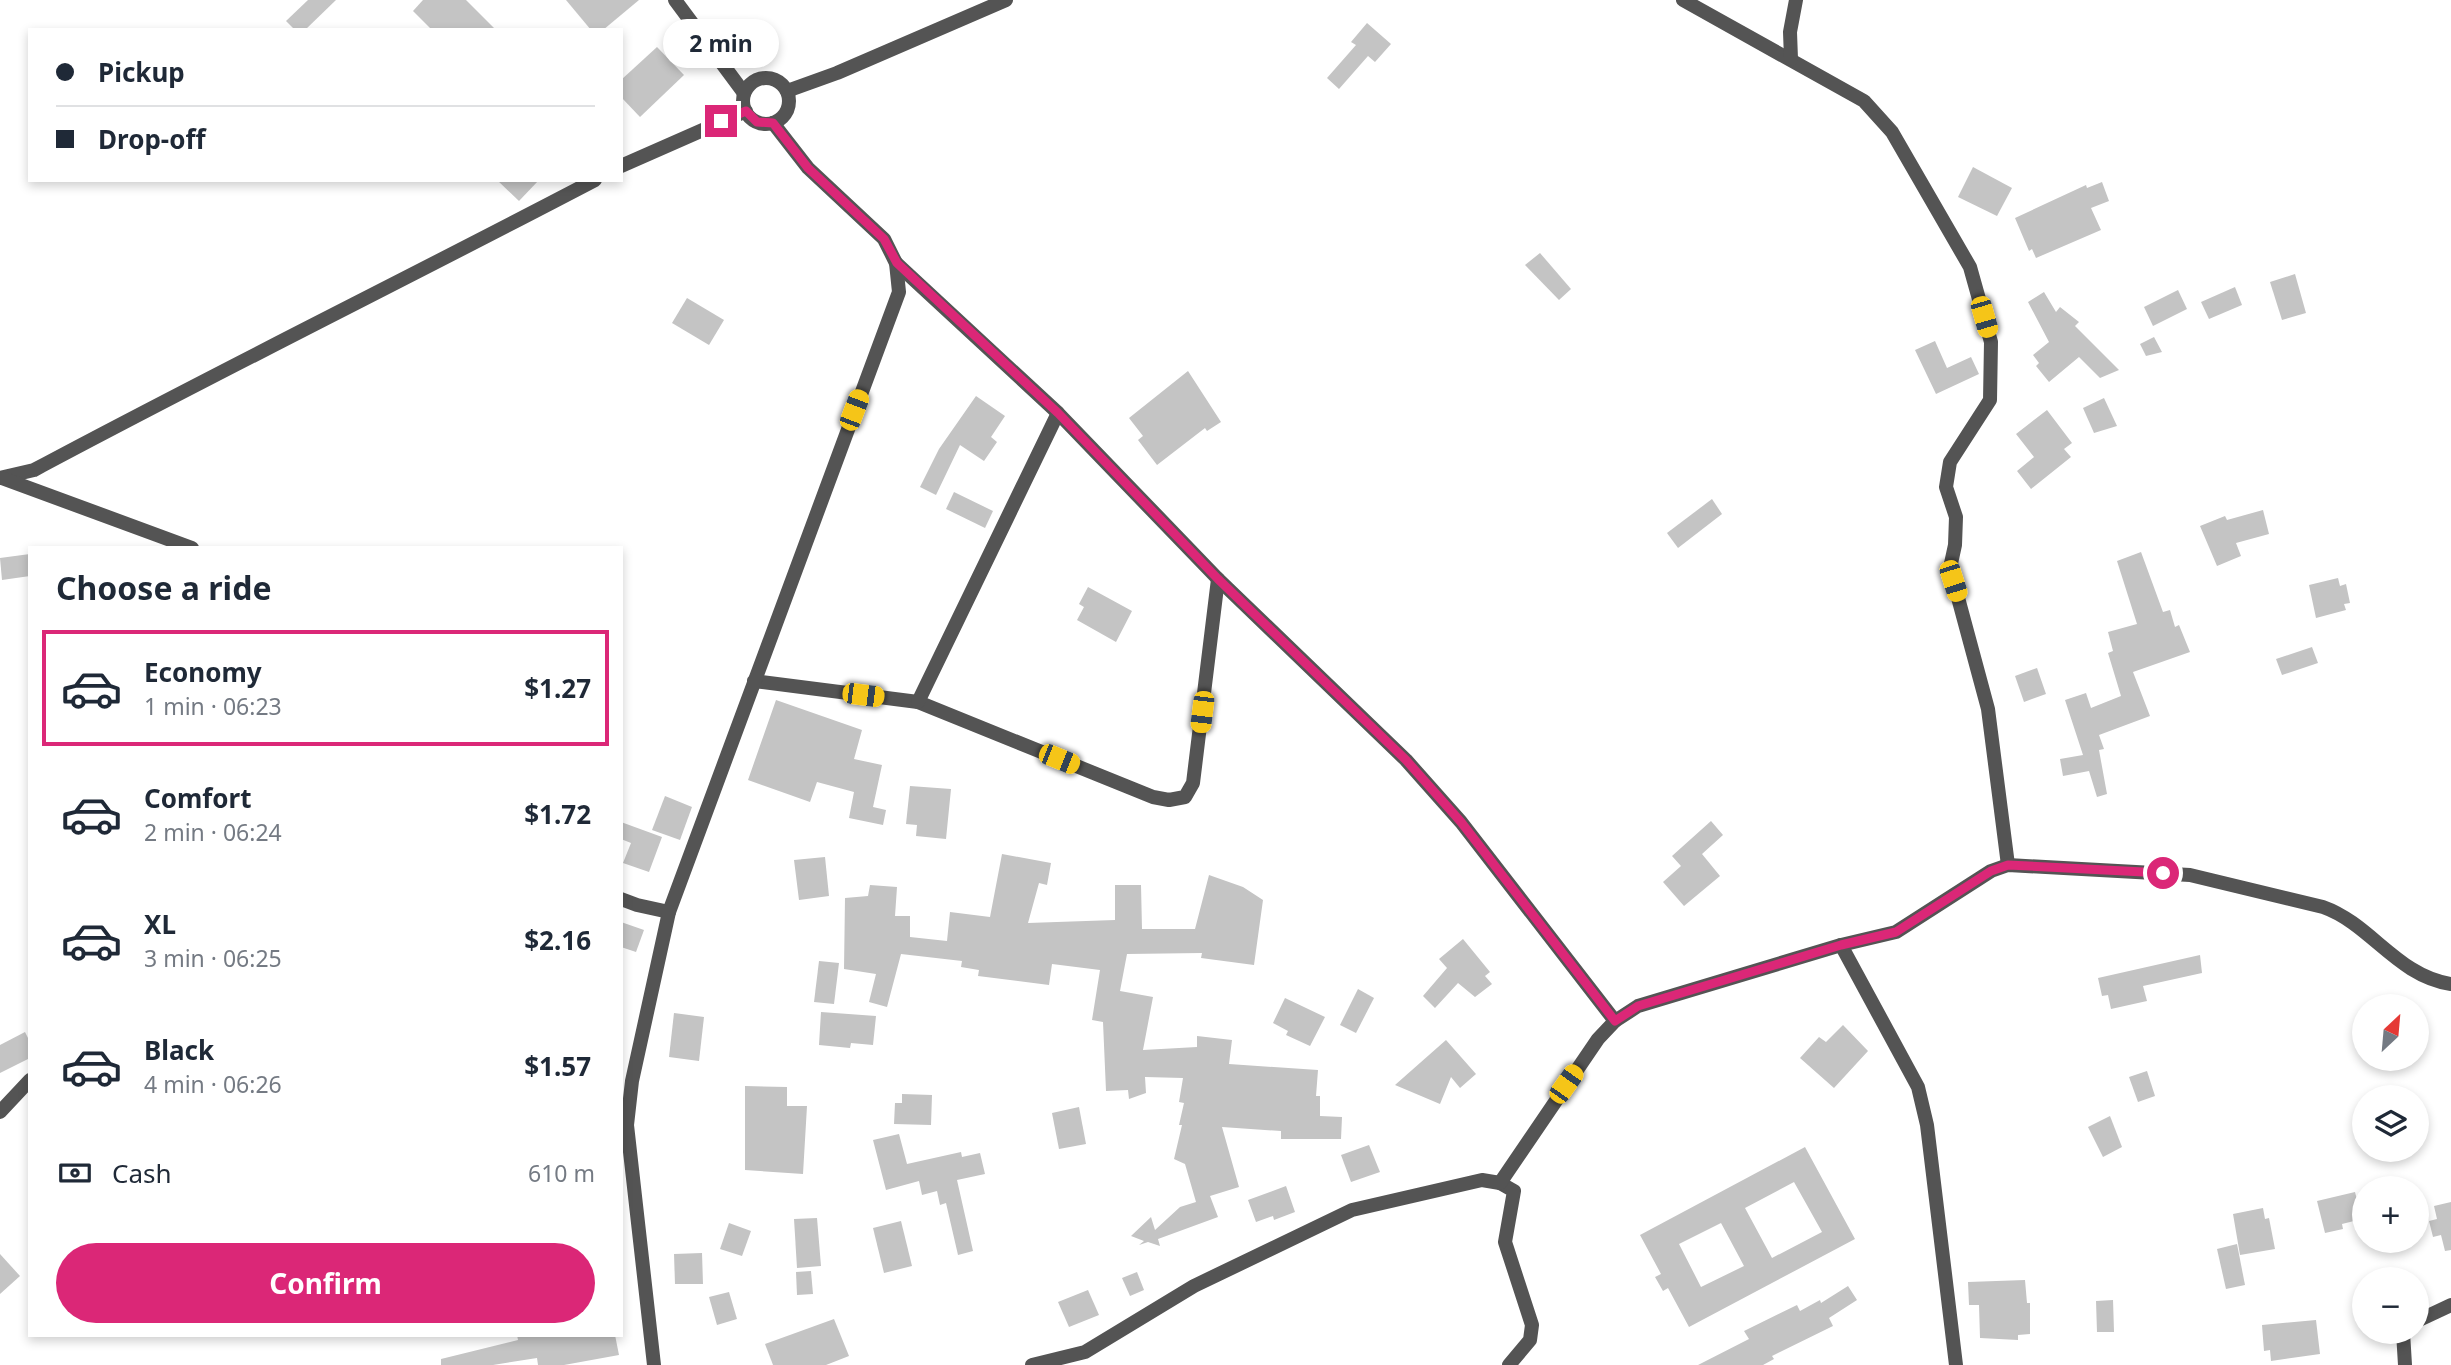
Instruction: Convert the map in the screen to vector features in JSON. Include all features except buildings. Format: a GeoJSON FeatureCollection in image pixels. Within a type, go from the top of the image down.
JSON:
{"type":"FeatureCollection","features":[{"type":"Feature","properties":{"kind":"street"},"geometry":{"type":"LineString","coordinates":[[675,0],[744,93],[746,111],[757,122],[773,123],[780,120],[789,106],[787,91],[778,80],[765,78],[753,82],[744,93]]}},
{"type":"Feature","properties":{"kind":"street"},"geometry":{"type":"LineString","coordinates":[[787,91],[837,74],[1006,0]]}},
{"type":"Feature","properties":{"kind":"street"},"geometry":{"type":"LineString","coordinates":[[1683,0],[1864,101],[1892,132],[1970,267],[1991,342],[1990,400],[1950,462],[1946,487],[1956,517],[1955,545],[1950,568],[1988,709],[2008,865]]}},
{"type":"Feature","properties":{"kind":"street"},"geometry":{"type":"LineString","coordinates":[[1791,59],[1790,32],[1796,0]]}},
{"type":"Feature","properties":{"kind":"street"},"geometry":{"type":"LineString","coordinates":[[623,165],[746,111]]}},
{"type":"Feature","properties":{"kind":"street"},"geometry":{"type":"LineString","coordinates":[[773,123],[808,168],[884,239],[897,263],[1058,413],[1218,579],[1406,760],[1461,822],[1615,1021]]}},
{"type":"Feature","properties":{"kind":"street"},"geometry":{"type":"LineString","coordinates":[[1,478],[34,470],[233,363],[410,277],[591,182]]}},
{"type":"Feature","properties":{"kind":"street"},"geometry":{"type":"LineString","coordinates":[[654,1365],[627,1125],[632,1081],[669,912],[899,292],[897,263]]}},
{"type":"Feature","properties":{"kind":"street"},"geometry":{"type":"LineString","coordinates":[[918,702],[1058,413]]}},
{"type":"Feature","properties":{"kind":"street"},"geometry":{"type":"LineString","coordinates":[[1,478],[187,546]]}},
{"type":"Feature","properties":{"kind":"street"},"geometry":{"type":"LineString","coordinates":[[754,681],[918,702],[1153,797],[1169,800],[1185,797],[1193,783],[1218,579]]}},
{"type":"Feature","properties":{"kind":"street"},"geometry":{"type":"LineString","coordinates":[[1500,1183],[1582,1062],[1615,1021],[1638,1006],[1841,945],[1896,932],[1991,871],[2008,865],[2190,875],[2323,906],[2343,914],[2415,974],[2451,984]]}},
{"type":"Feature","properties":{"kind":"street"},"geometry":{"type":"LineString","coordinates":[[623,899],[669,912]]}},
{"type":"Feature","properties":{"kind":"street"},"geometry":{"type":"LineString","coordinates":[[1841,945],[1918,1087],[1927,1125],[1956,1365]]}},
{"type":"Feature","properties":{"kind":"street"},"geometry":{"type":"LineString","coordinates":[[0,1112],[28,1082]]}},
{"type":"Feature","properties":{"kind":"street"},"geometry":{"type":"LineString","coordinates":[[1032,1365],[1085,1352],[1194,1286],[1352,1210],[1482,1180],[1500,1183],[1514,1191],[1505,1242],[1532,1325],[1530,1340],[1509,1365]]}},
{"type":"Feature","properties":{"kind":"street"},"geometry":{"type":"LineString","coordinates":[[2429,1315],[2451,1305]]}},
{"type":"Feature","properties":{"kind":"street"},"geometry":{"type":"LineString","coordinates":[[2404,1344],[2405,1365]]}},
{"type":"Feature","properties":{"kind":"route"},"geometry":{"type":"LineString","coordinates":[[721,121],[746,111],[757,122],[773,123],[808,168],[884,239],[897,263],[1058,413],[1218,579],[1406,760],[1461,822],[1615,1021],[1638,1006],[1841,945],[1896,932],[1991,871],[2008,865],[2163,873]]}}]}
